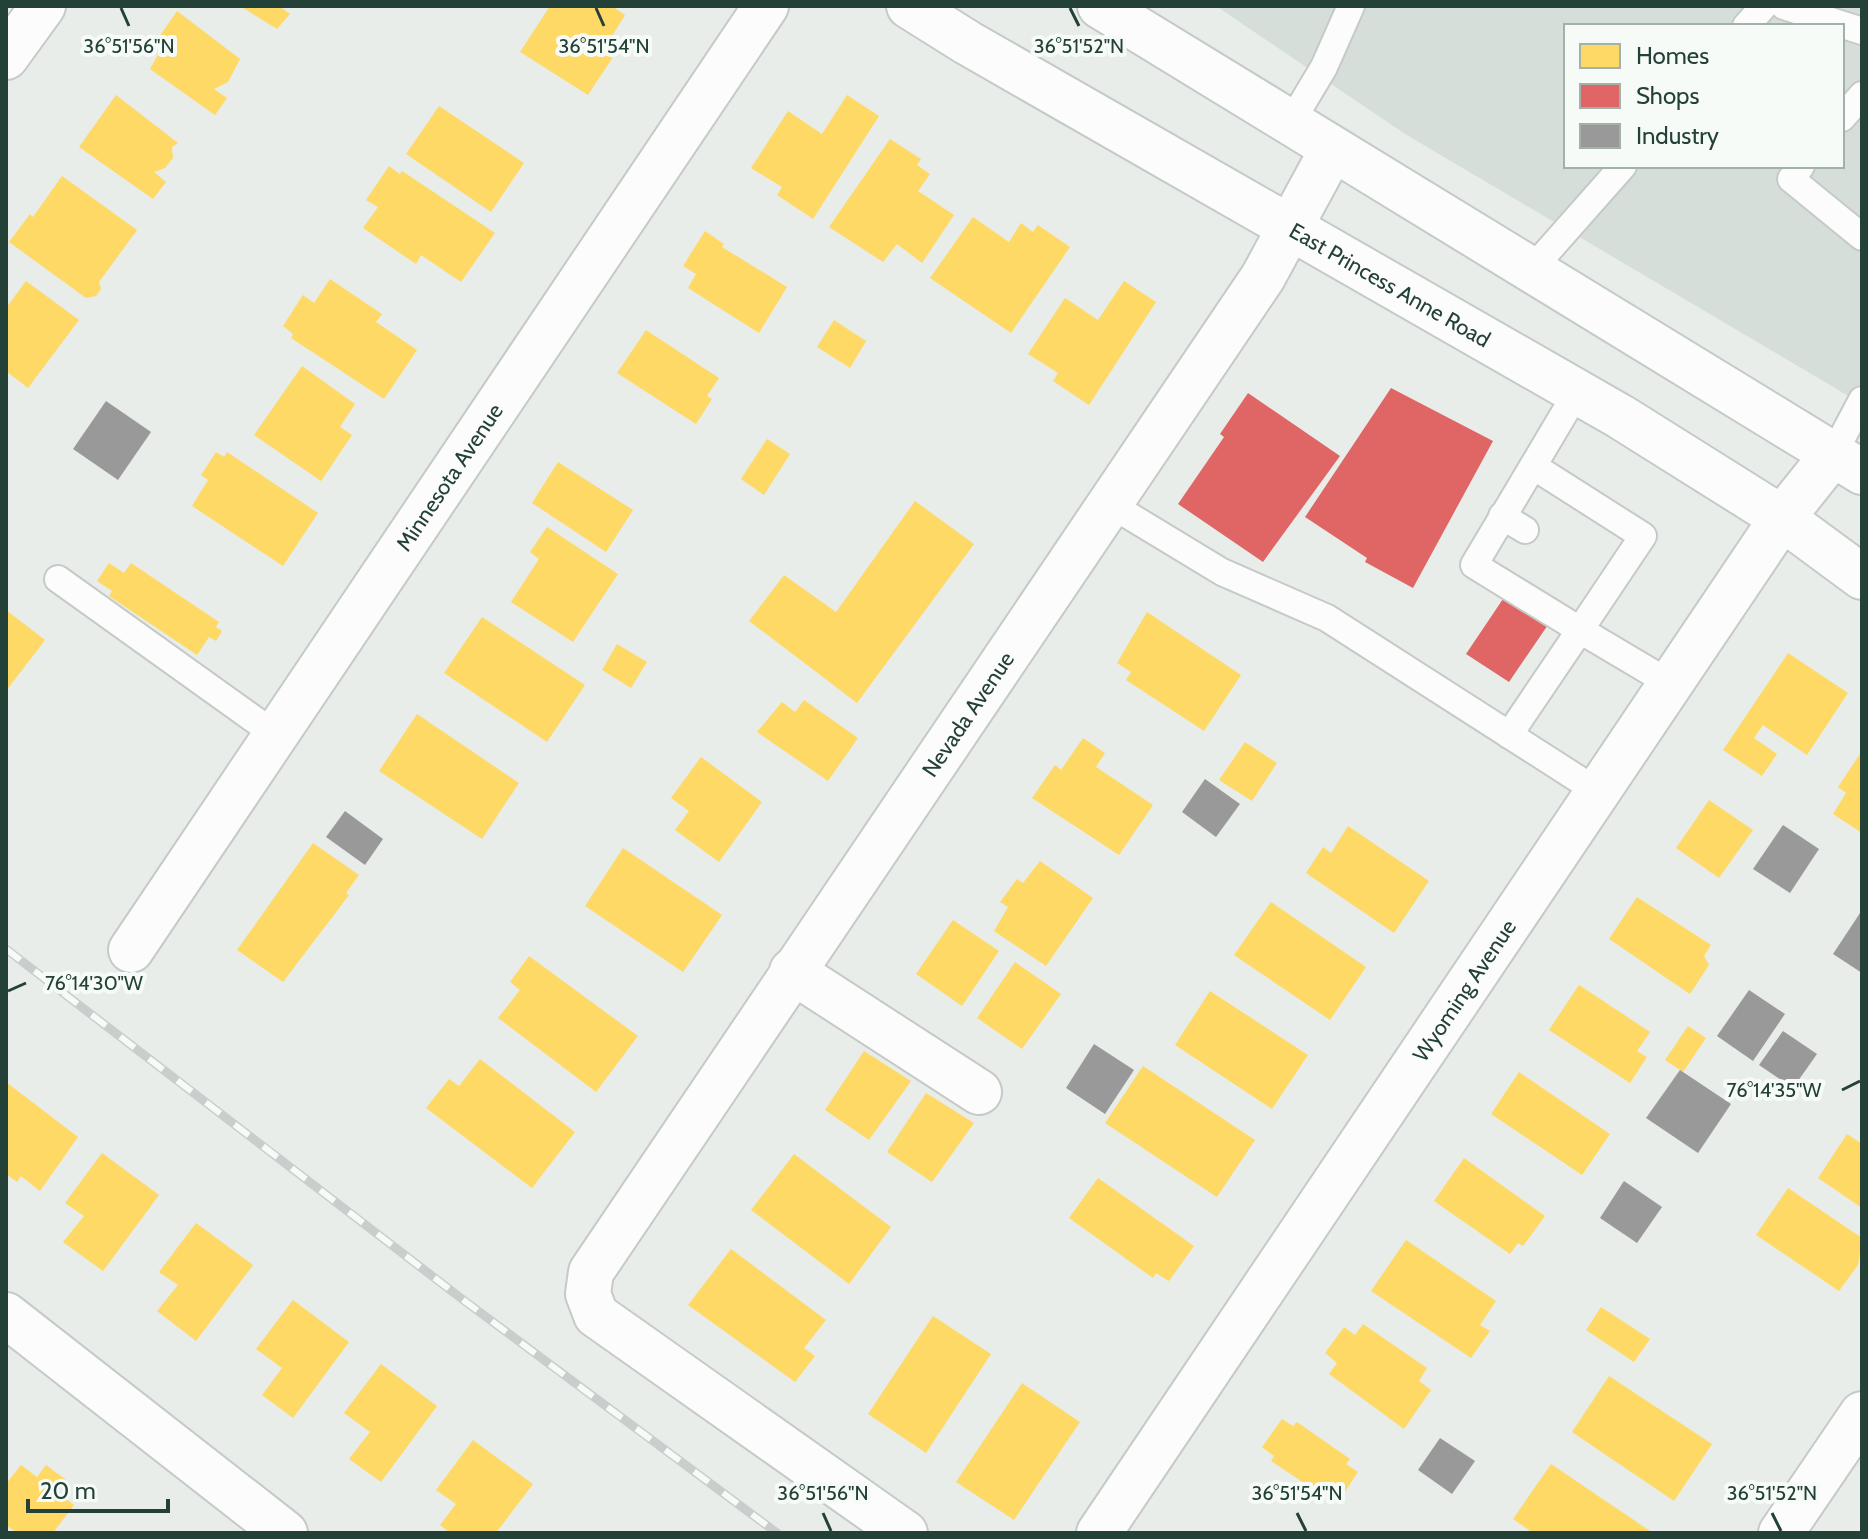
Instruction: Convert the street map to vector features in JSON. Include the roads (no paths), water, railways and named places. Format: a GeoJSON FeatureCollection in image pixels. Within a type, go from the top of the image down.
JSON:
{"type":"FeatureCollection","features":[{"type":"Feature","properties":{"kind":"street"},"geometry":{"type":"LineString","coordinates":[[6,57],[43,6]]}},
{"type":"Feature","properties":{"kind":"street","name":"Minnesota Avenue"},"geometry":{"type":"LineString","coordinates":[[131,950],[766,6]]}},
{"type":"Feature","properties":{"kind":"street","name":"East Princess Anne Road"},"geometry":{"type":"LineString","coordinates":[[909,6],[968,43],[1577,392],[1782,518],[1862,577]]}},
{"type":"Feature","properties":{"kind":"street"},"geometry":{"type":"LineString","coordinates":[[1100,6],[1848,462]]}},
{"type":"Feature","properties":{"kind":"street","name":"Nevada Avenue"},"geometry":{"type":"LineString","coordinates":[[905,1533],[596,1315],[588,1294],[591,1272],[1263,277],[1332,150]]}},
{"type":"Feature","properties":{"kind":"street","name":"Wyoming Avenue"},"geometry":{"type":"LineString","coordinates":[[1099,1533],[1600,793],[1782,518],[1848,462]]}},
{"type":"Feature","properties":{"kind":"street"},"geometry":{"type":"LineString","coordinates":[[792,971],[979,1092]]}},
{"type":"Feature","properties":{"kind":"street"},"geometry":{"type":"LineString","coordinates":[[6,1315],[285,1533]]}},
{"type":"Feature","properties":{"kind":"street"},"geometry":{"type":"LineString","coordinates":[[1781,1533],[1862,1414]]}},
{"type":"Feature","properties":{"kind":"lane"},"geometry":{"type":"LineString","coordinates":[[1290,124],[1324,67],[1351,6]]}},
{"type":"Feature","properties":{"kind":"lane"},"geometry":{"type":"LineString","coordinates":[[1748,24],[1764,6]]}},
{"type":"Feature","properties":{"kind":"lane"},"geometry":{"type":"LineString","coordinates":[[1784,6],[1840,24]]}},
{"type":"Feature","properties":{"kind":"lane"},"geometry":{"type":"LineString","coordinates":[[1844,116],[1862,95]]}},
{"type":"Feature","properties":{"kind":"lane"},"geometry":{"type":"LineString","coordinates":[[1532,269],[1621,168]]}},
{"type":"Feature","properties":{"kind":"lane"},"geometry":{"type":"LineString","coordinates":[[1799,168],[1791,179],[1862,237]]}},
{"type":"Feature","properties":{"kind":"lane"},"geometry":{"type":"LineString","coordinates":[[1577,392],[1474,565],[1671,684]]}},
{"type":"Feature","properties":{"kind":"lane"},"geometry":{"type":"LineString","coordinates":[[1848,462],[1862,400]]}},
{"type":"Feature","properties":{"kind":"lane"},"geometry":{"type":"LineString","coordinates":[[1509,735],[1580,630],[1608,582],[1643,536],[1533,466]]}},
{"type":"Feature","properties":{"kind":"lane"},"geometry":{"type":"LineString","coordinates":[[1108,503],[1222,572],[1327,618],[1600,793]]}},
{"type":"Feature","properties":{"kind":"lane"},"geometry":{"type":"LineString","coordinates":[[1502,516],[1525,530]]}},
{"type":"Feature","properties":{"kind":"lane"},"geometry":{"type":"LineString","coordinates":[[58,579],[276,735]]}},
{"type":"Feature","properties":{"kind":"railway"},"geometry":{"type":"LineString","coordinates":[[6,949],[466,1302],[777,1533]]}}]}
